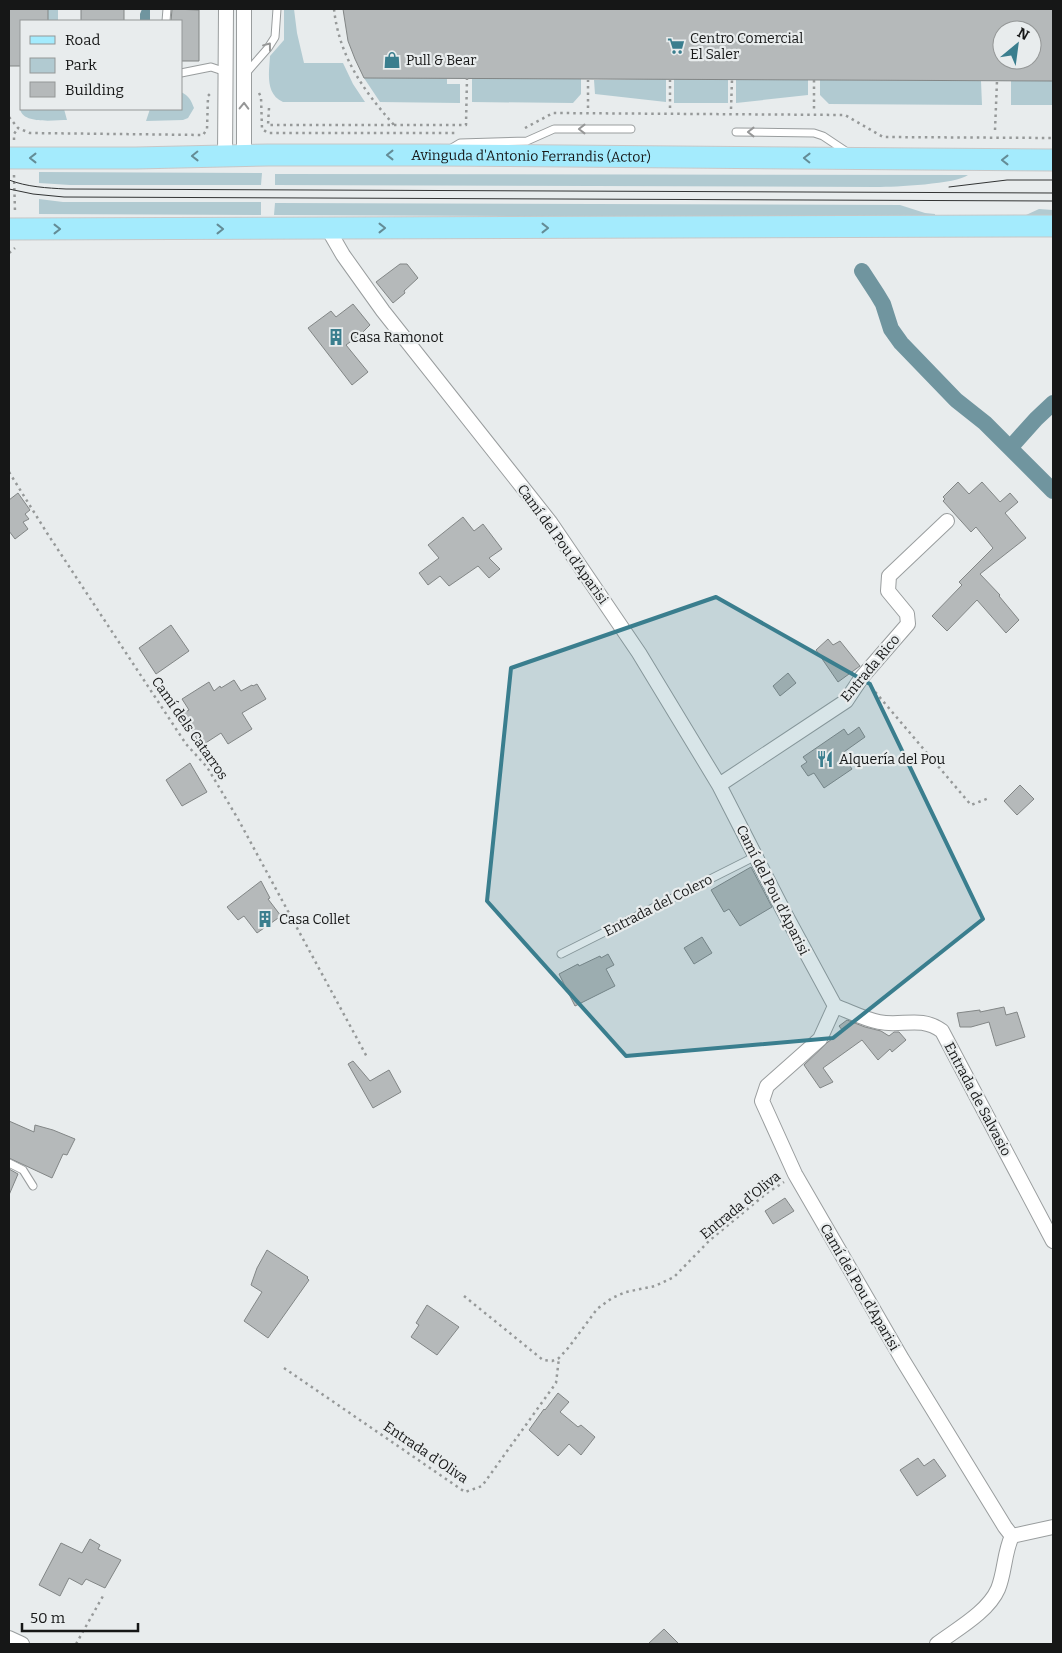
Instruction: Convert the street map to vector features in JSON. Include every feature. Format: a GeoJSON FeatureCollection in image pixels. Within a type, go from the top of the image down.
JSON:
{"type":"FeatureCollection","features":[{"type":"Feature","properties":{"kind":"main road","name":"Avinguda d'Antonio Ferrandis (Actor)"},"geometry":{"type":"LineString","coordinates":[[12,156],[136,158],[439,155],[1053,160]]}},
{"type":"Feature","properties":{"kind":"main road"},"geometry":{"type":"LineString","coordinates":[[13,230],[1053,226]]}},
{"type":"Feature","properties":{"kind":"street"},"geometry":{"type":"LineString","coordinates":[[226,9],[225,92],[234,156]]}},
{"type":"Feature","properties":{"kind":"street"},"geometry":{"type":"LineString","coordinates":[[234,156],[244,93],[244,9]]}},
{"type":"Feature","properties":{"kind":"street","name":"Camí del Pou d'Aparisi"},"geometry":{"type":"LineString","coordinates":[[328,229],[343,255],[383,311],[550,522],[639,653],[719,785],[835,1006],[820,1039],[767,1086],[762,1101],[795,1174],[902,1359],[1012,1536]]}},
{"type":"Feature","properties":{"kind":"street","name":"Entrada Rico"},"geometry":{"type":"LineString","coordinates":[[719,785],[846,701],[908,624],[907,614],[888,591],[889,576],[947,521]]}},
{"type":"Feature","properties":{"kind":"street","name":"Entrada de Salvasio"},"geometry":{"type":"LineString","coordinates":[[835,1006],[880,1022],[923,1022],[934,1025],[942,1031],[1053,1241]]}},
{"type":"Feature","properties":{"kind":"street"},"geometry":{"type":"LineString","coordinates":[[937,1644],[988,1605],[998,1588],[1007,1548],[1012,1536],[1053,1527]]}},
{"type":"Feature","properties":{"kind":"street"},"geometry":{"type":"LineString","coordinates":[[9,1638],[22,1644]]}},
{"type":"Feature","properties":{"kind":"lane"},"geometry":{"type":"LineString","coordinates":[[244,77],[275,37],[277,9]]}},
{"type":"Feature","properties":{"kind":"lane"},"geometry":{"type":"LineString","coordinates":[[182,73],[211,67],[223,71],[226,77]]}},
{"type":"Feature","properties":{"kind":"lane"},"geometry":{"type":"LineString","coordinates":[[439,155],[460,144],[527,141],[554,129],[631,130]]}},
{"type":"Feature","properties":{"kind":"lane"},"geometry":{"type":"LineString","coordinates":[[736,132],[814,133],[860,159]]}},
{"type":"Feature","properties":{"kind":"lane","name":"Entrada del Colero"},"geometry":{"type":"LineString","coordinates":[[561,954],[756,856]]}},
{"type":"Feature","properties":{"kind":"lane"},"geometry":{"type":"LineString","coordinates":[[9,1163],[24,1170],[33,1186]]}},
{"type":"Feature","properties":{"kind":"path"},"geometry":{"type":"LineString","coordinates":[[334,9],[341,43],[347,59],[374,102],[394,125]]}},
{"type":"Feature","properties":{"kind":"path"},"geometry":{"type":"LineString","coordinates":[[268,108],[268,124],[466,125],[466,78]]}},
{"type":"Feature","properties":{"kind":"path"},"geometry":{"type":"LineString","coordinates":[[670,79],[670,108]]}},
{"type":"Feature","properties":{"kind":"path"},"geometry":{"type":"LineString","coordinates":[[588,80],[588,108]]}},
{"type":"Feature","properties":{"kind":"path"},"geometry":{"type":"LineString","coordinates":[[731,108],[732,80]]}},
{"type":"Feature","properties":{"kind":"path"},"geometry":{"type":"LineString","coordinates":[[814,80],[814,109]]}},
{"type":"Feature","properties":{"kind":"path"},"geometry":{"type":"LineString","coordinates":[[995,130],[997,81]]}},
{"type":"Feature","properties":{"kind":"path"},"geometry":{"type":"LineString","coordinates":[[9,117],[18,128],[30,133],[203,135],[207,129],[208,96],[213,92],[225,92]]}},
{"type":"Feature","properties":{"kind":"path"},"geometry":{"type":"LineString","coordinates":[[244,93],[261,94],[262,129],[268,133],[461,133]]}},
{"type":"Feature","properties":{"kind":"path"},"geometry":{"type":"LineString","coordinates":[[522,130],[553,114],[845,115],[883,137],[1053,138]]}},
{"type":"Feature","properties":{"kind":"path"},"geometry":{"type":"LineString","coordinates":[[9,253],[13,250],[12,156],[14,134],[18,128]]}},
{"type":"Feature","properties":{"kind":"path","name":"Camí dels Catarros"},"geometry":{"type":"LineString","coordinates":[[9,472],[57,549],[186,744],[208,767],[367,1057]]}},
{"type":"Feature","properties":{"kind":"path"},"geometry":{"type":"LineString","coordinates":[[858,684],[871,687],[971,805],[989,798]]}},
{"type":"Feature","properties":{"kind":"path","name":"Entrada d'Oliva"},"geometry":{"type":"LineString","coordinates":[[284,1368],[465,1492],[482,1486],[556,1383],[559,1358],[598,1309],[612,1298],[626,1292],[655,1286],[674,1276],[710,1240],[767,1193],[795,1174]]}},
{"type":"Feature","properties":{"kind":"path"},"geometry":{"type":"LineString","coordinates":[[464,1296],[543,1360],[552,1361],[559,1358]]}},
{"type":"Feature","properties":{"kind":"path"},"geometry":{"type":"LineString","coordinates":[[76,1644],[103,1596]]}},
{"type":"Feature","properties":{"kind":"highlighted area"},"geometry":{"type":"Polygon","coordinates":[[[716,597],[870,684],[983,919],[833,1038],[626,1056],[487,901],[511,668],[716,597]]]}},
{"type":"Feature","properties":{"kind":"green space"},"geometry":{"type":"Polygon","coordinates":[[[48,9],[58,9],[58,20],[48,20],[48,9]]]}},
{"type":"Feature","properties":{"kind":"green space"},"geometry":{"type":"Polygon","coordinates":[[[284,9],[294,9],[304,63],[343,63],[353,84],[365,102],[283,102],[273,94],[269,82],[270,56],[284,40],[284,9]]]}},
{"type":"Feature","properties":{"kind":"green space"},"geometry":{"type":"Polygon","coordinates":[[[364,78],[447,78],[447,84],[460,84],[460,103],[380,102],[364,78]]]}},
{"type":"Feature","properties":{"kind":"green space"},"geometry":{"type":"Polygon","coordinates":[[[472,78],[581,79],[581,94],[573,103],[472,102],[472,78]]]}},
{"type":"Feature","properties":{"kind":"green space"},"geometry":{"type":"Polygon","coordinates":[[[666,79],[666,102],[595,94],[594,80],[666,79]]]}},
{"type":"Feature","properties":{"kind":"green space"},"geometry":{"type":"Polygon","coordinates":[[[674,79],[728,80],[728,103],[674,103],[674,79]]]}},
{"type":"Feature","properties":{"kind":"green space"},"geometry":{"type":"Polygon","coordinates":[[[736,80],[808,80],[808,95],[736,103],[736,80]]]}},
{"type":"Feature","properties":{"kind":"green space"},"geometry":{"type":"Polygon","coordinates":[[[820,80],[981,81],[982,105],[829,104],[820,95],[820,80]]]}},
{"type":"Feature","properties":{"kind":"green space"},"geometry":{"type":"Polygon","coordinates":[[[1011,81],[1053,81],[1053,105],[1011,105],[1011,81]]]}},
{"type":"Feature","properties":{"kind":"green space"},"geometry":{"type":"Polygon","coordinates":[[[182,93],[189,98],[194,108],[188,118],[183,120],[146,121],[150,110],[182,110],[182,93]]]}},
{"type":"Feature","properties":{"kind":"green space"},"geometry":{"type":"Polygon","coordinates":[[[20,110],[64,110],[67,120],[44,121],[28,118],[23,115],[20,110]]]}},
{"type":"Feature","properties":{"kind":"green space"},"geometry":{"type":"Polygon","coordinates":[[[39,172],[262,173],[261,185],[70,185],[39,183],[39,172]]]}},
{"type":"Feature","properties":{"kind":"green space"},"geometry":{"type":"Polygon","coordinates":[[[275,174],[968,175],[952,181],[939,183],[877,187],[275,185],[275,174]]]}},
{"type":"Feature","properties":{"kind":"green space"},"geometry":{"type":"Polygon","coordinates":[[[39,199],[63,202],[261,202],[261,215],[39,214],[39,199]]]}},
{"type":"Feature","properties":{"kind":"green space"},"geometry":{"type":"Polygon","coordinates":[[[275,203],[900,205],[925,213],[935,214],[935,218],[274,215],[275,203]]]}},
{"type":"Feature","properties":{"kind":"green space"},"geometry":{"type":"Polygon","coordinates":[[[1039,209],[1053,210],[1053,218],[1026,218],[1026,215],[1039,209]]]}},
{"type":"Feature","properties":{"kind":"shaded area"},"geometry":{"type":"Polygon","coordinates":[[[142,9],[150,9],[150,20],[140,20],[142,9]]]}},
{"type":"Feature","properties":{"kind":"building"},"geometry":{"type":"Polygon","coordinates":[[[9,9],[48,9],[48,20],[20,20],[20,66],[9,66],[9,9]]]}},
{"type":"Feature","properties":{"kind":"building"},"geometry":{"type":"Polygon","coordinates":[[[81,9],[124,9],[124,20],[81,20],[81,9]]]}},
{"type":"Feature","properties":{"kind":"building"},"geometry":{"type":"Polygon","coordinates":[[[172,9],[199,10],[199,61],[182,61],[182,20],[171,20],[172,9]]]}},
{"type":"Feature","properties":{"kind":"building","name":"Centro Comercial El Saler"},"geometry":{"type":"Polygon","coordinates":[[[343,9],[1053,9],[1053,81],[364,78],[348,41],[343,9]]]}},
{"type":"Feature","properties":{"kind":"building"},"geometry":{"type":"Polygon","coordinates":[[[400,264],[407,264],[418,278],[393,303],[376,282],[400,264]]]}},
{"type":"Feature","properties":{"kind":"building","name":"Casa Ramonot"},"geometry":{"type":"Polygon","coordinates":[[[353,304],[370,325],[346,345],[368,372],[352,385],[308,328],[331,311],[336,317],[353,304]]]}},
{"type":"Feature","properties":{"kind":"building"},"geometry":{"type":"Polygon","coordinates":[[[958,482],[969,494],[982,482],[1000,502],[1010,493],[1018,502],[1005,513],[1026,538],[980,574],[1000,595],[1019,620],[1006,633],[977,600],[947,631],[932,616],[962,585],[959,582],[993,548],[976,527],[971,532],[943,501],[945,499],[943,497],[958,482]]]}},
{"type":"Feature","properties":{"kind":"building"},"geometry":{"type":"Polygon","coordinates":[[[18,493],[30,510],[25,514],[29,519],[23,522],[28,529],[15,539],[9,531],[9,500],[18,493]]]}},
{"type":"Feature","properties":{"kind":"building"},"geometry":{"type":"Polygon","coordinates":[[[463,517],[474,531],[483,524],[502,549],[489,558],[500,569],[489,578],[478,566],[449,586],[440,576],[428,585],[419,573],[439,558],[428,545],[463,517]]]}},
{"type":"Feature","properties":{"kind":"building"},"geometry":{"type":"Polygon","coordinates":[[[171,625],[189,651],[156,674],[139,648],[171,625]]]}},
{"type":"Feature","properties":{"kind":"building"},"geometry":{"type":"Polygon","coordinates":[[[828,639],[833,645],[840,641],[860,666],[838,682],[816,650],[828,639]]]}},
{"type":"Feature","properties":{"kind":"building"},"geometry":{"type":"Polygon","coordinates":[[[788,673],[796,683],[780,696],[773,686],[788,673]]]}},
{"type":"Feature","properties":{"kind":"building"},"geometry":{"type":"Polygon","coordinates":[[[234,680],[241,691],[257,684],[266,699],[242,713],[252,729],[228,744],[221,733],[201,746],[182,714],[189,710],[182,699],[209,682],[214,691],[234,680]]]}},
{"type":"Feature","properties":{"kind":"building","name":"Alquería del Pou"},"geometry":{"type":"Polygon","coordinates":[[[859,727],[865,737],[841,754],[852,769],[824,788],[814,773],[808,776],[801,766],[807,762],[803,757],[844,729],[848,735],[859,727]]]}},
{"type":"Feature","properties":{"kind":"building"},"geometry":{"type":"Polygon","coordinates":[[[190,763],[207,792],[182,806],[166,780],[190,763]]]}},
{"type":"Feature","properties":{"kind":"building"},"geometry":{"type":"Polygon","coordinates":[[[1020,785],[1034,799],[1017,815],[1004,801],[1020,785]]]}},
{"type":"Feature","properties":{"kind":"building"},"geometry":{"type":"Polygon","coordinates":[[[751,867],[772,907],[740,926],[729,909],[724,912],[711,890],[751,867]]]}},
{"type":"Feature","properties":{"kind":"building"},"geometry":{"type":"Polygon","coordinates":[[[261,881],[270,898],[268,899],[281,916],[257,933],[244,916],[238,920],[227,907],[261,881]]]}},
{"type":"Feature","properties":{"kind":"building"},"geometry":{"type":"Polygon","coordinates":[[[702,937],[712,953],[694,964],[684,948],[702,937]]]}},
{"type":"Feature","properties":{"kind":"building"},"geometry":{"type":"Polygon","coordinates":[[[608,954],[614,965],[606,969],[615,986],[575,1006],[559,974],[578,964],[579,966],[608,954]]]}},
{"type":"Feature","properties":{"kind":"building"},"geometry":{"type":"Polygon","coordinates":[[[1004,1007],[1006,1015],[1017,1012],[1025,1037],[996,1046],[989,1022],[971,1027],[960,1027],[957,1013],[980,1010],[980,1012],[1004,1007]]]}},
{"type":"Feature","properties":{"kind":"building"},"geometry":{"type":"Polygon","coordinates":[[[847,1020],[881,1031],[889,1036],[894,1032],[899,1032],[906,1040],[892,1052],[890,1049],[878,1060],[862,1040],[823,1068],[833,1082],[820,1088],[804,1065],[828,1042],[843,1031],[839,1026],[847,1020]]]}},
{"type":"Feature","properties":{"kind":"building"},"geometry":{"type":"Polygon","coordinates":[[[353,1061],[370,1081],[389,1070],[401,1092],[373,1108],[348,1064],[353,1061]]]}},
{"type":"Feature","properties":{"kind":"building"},"geometry":{"type":"Polygon","coordinates":[[[9,1121],[34,1132],[35,1125],[75,1139],[67,1155],[63,1154],[52,1178],[9,1158],[9,1121]]]}},
{"type":"Feature","properties":{"kind":"building"},"geometry":{"type":"Polygon","coordinates":[[[9,1169],[18,1174],[9,1195],[9,1169]]]}},
{"type":"Feature","properties":{"kind":"building"},"geometry":{"type":"Polygon","coordinates":[[[785,1198],[794,1211],[773,1224],[765,1211],[785,1198]]]}},
{"type":"Feature","properties":{"kind":"building"},"geometry":{"type":"Polygon","coordinates":[[[267,1250],[308,1277],[309,1280],[268,1338],[244,1321],[262,1292],[251,1285],[257,1268],[267,1250]]]}},
{"type":"Feature","properties":{"kind":"building"},"geometry":{"type":"Polygon","coordinates":[[[427,1305],[459,1327],[437,1355],[411,1337],[419,1325],[416,1323],[427,1305]]]}},
{"type":"Feature","properties":{"kind":"building"},"geometry":{"type":"Polygon","coordinates":[[[558,1393],[569,1402],[560,1412],[578,1427],[581,1425],[595,1437],[581,1455],[569,1444],[558,1456],[529,1430],[558,1393]]]}},
{"type":"Feature","properties":{"kind":"building"},"geometry":{"type":"Polygon","coordinates":[[[918,1458],[924,1466],[934,1459],[946,1476],[917,1496],[900,1470],[918,1458]]]}},
{"type":"Feature","properties":{"kind":"building"},"geometry":{"type":"Polygon","coordinates":[[[90,1539],[100,1545],[98,1549],[121,1560],[105,1588],[86,1579],[82,1585],[69,1578],[60,1596],[39,1585],[61,1543],[82,1553],[90,1539]]]}},
{"type":"Feature","properties":{"kind":"building"},"geometry":{"type":"Polygon","coordinates":[[[664,1629],[679,1644],[648,1644],[664,1629]]]}},
{"type":"Feature","properties":{"kind":"waterway"},"geometry":{"type":"LineString","coordinates":[[862,271],[883,304],[891,329],[901,343],[956,400],[985,423],[1053,491]]}},
{"type":"Feature","properties":{"kind":"waterway"},"geometry":{"type":"LineString","coordinates":[[1010,448],[1053,403]]}},
{"type":"Feature","properties":{"kind":"tram line"},"geometry":{"type":"LineString","coordinates":[[9,180],[30,186],[66,189],[1053,193]]}},
{"type":"Feature","properties":{"kind":"tram line"},"geometry":{"type":"LineString","coordinates":[[949,187],[1007,180],[1053,180]]}},
{"type":"Feature","properties":{"kind":"tram line"},"geometry":{"type":"LineString","coordinates":[[9,189],[64,197],[1053,201]]}},
{"type":"Feature","properties":{"kind":"place","name":"Centro Comercial El Saler"},"geometry":{"type":"Point","coordinates":[676,46]}},
{"type":"Feature","properties":{"kind":"place","name":"Pull & Bear"},"geometry":{"type":"Point","coordinates":[392,60]}},
{"type":"Feature","properties":{"kind":"place","name":"Casa Ramonot"},"geometry":{"type":"Point","coordinates":[336,337]}},
{"type":"Feature","properties":{"kind":"place","name":"Alquería del Pou"},"geometry":{"type":"Point","coordinates":[825,759]}},
{"type":"Feature","properties":{"kind":"place","name":"Casa Collet"},"geometry":{"type":"Point","coordinates":[265,919]}}]}
